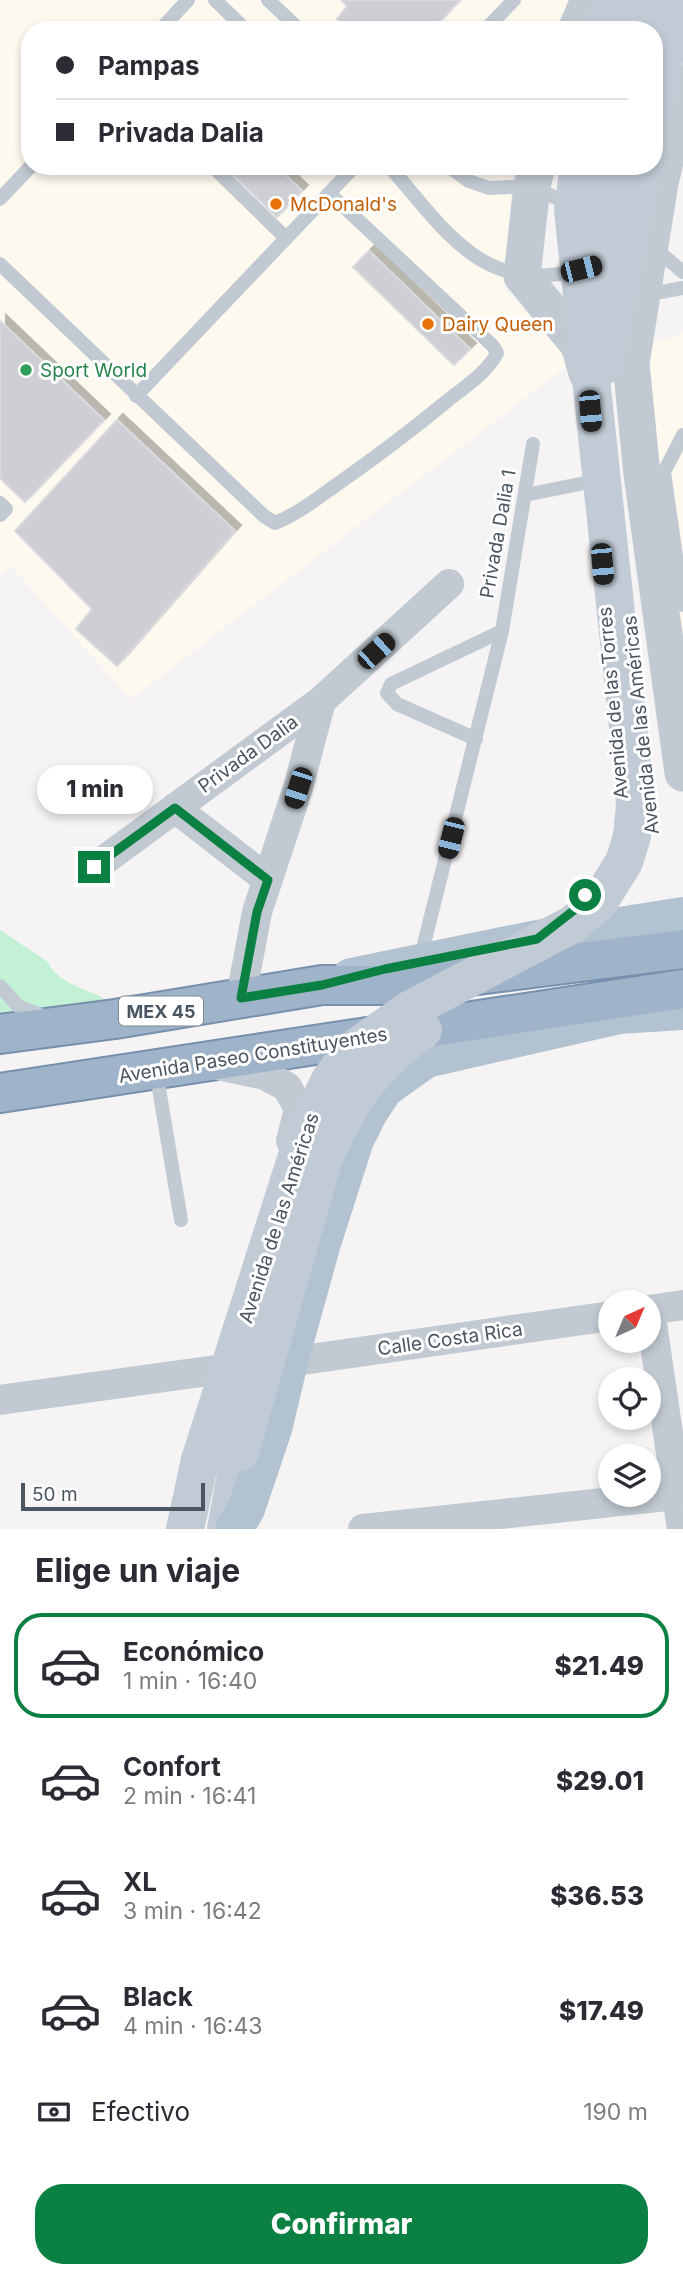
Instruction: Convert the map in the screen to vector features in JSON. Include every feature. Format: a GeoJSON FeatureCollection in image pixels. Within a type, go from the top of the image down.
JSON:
{"type":"FeatureCollection","features":[{"type":"Feature","properties":{"kind":"highway","name":"MEX 45"},"geometry":{"type":"LineString","coordinates":[[0,1034],[322,985],[398,985],[683,949]]}},
{"type":"Feature","properties":{"kind":"highway","name":"Avenida Paseo Constituyentes"},"geometry":{"type":"LineString","coordinates":[[0,1094],[683,989]]}},
{"type":"Feature","properties":{"kind":"main road"},"geometry":{"type":"LineString","coordinates":[[626,21],[648,13]]}},
{"type":"Feature","properties":{"kind":"main road","name":"Avenida de las Américas"},"geometry":{"type":"LineString","coordinates":[[185,1529],[200,1460],[305,1131],[330,1080],[361,1044],[409,1010],[573,924],[599,902],[615,880],[632,836],[634,773],[573,209],[578,175]]}},
{"type":"Feature","properties":{"kind":"main road","name":"Avenida de las Américas"},"geometry":{"type":"LineString","coordinates":[[226,1529],[240,1452],[324,1157],[342,1118],[377,1067],[398,1047],[448,1013],[524,974],[608,923],[631,897],[651,862],[654,835],[651,792],[594,370],[603,175]]}},
{"type":"Feature","properties":{"kind":"main road"},"geometry":{"type":"LineString","coordinates":[[621,175],[624,210],[649,243]]}},
{"type":"Feature","properties":{"kind":"main road"},"geometry":{"type":"LineString","coordinates":[[594,370],[641,175]]}},
{"type":"Feature","properties":{"kind":"main road","name":"MEX 45"},"geometry":{"type":"LineString","coordinates":[[322,985],[420,961],[683,916]]}},
{"type":"Feature","properties":{"kind":"main road"},"geometry":{"type":"LineString","coordinates":[[506,1016],[615,1016],[683,1011]]}},
{"type":"Feature","properties":{"kind":"main road"},"geometry":{"type":"LineString","coordinates":[[233,1529],[246,1509],[273,1429],[322,1243],[355,1140],[384,1089],[426,1059],[615,1016]]}},
{"type":"Feature","properties":{"kind":"main road"},"geometry":{"type":"LineString","coordinates":[[258,1243],[272,1232],[287,1226],[299,1226],[311,1231],[322,1243]]}},
{"type":"Feature","properties":{"kind":"street"},"geometry":{"type":"LineString","coordinates":[[580,21],[589,0]]}},
{"type":"Feature","properties":{"kind":"street"},"geometry":{"type":"LineString","coordinates":[[663,170],[683,83]]}},
{"type":"Feature","properties":{"kind":"street"},"geometry":{"type":"LineString","coordinates":[[662,175],[631,363],[653,473],[683,773]]}},
{"type":"Feature","properties":{"kind":"street"},"geometry":{"type":"LineString","coordinates":[[522,276],[535,176]]}},
{"type":"Feature","properties":{"kind":"street","name":"Avenida de las Torres"},"geometry":{"type":"LineString","coordinates":[[522,276],[571,334],[594,370],[596,481],[622,813],[617,837],[596,880],[573,911],[537,939]]}},
{"type":"Feature","properties":{"kind":"street"},"geometry":{"type":"LineString","coordinates":[[594,370],[610,327],[621,312],[640,296]]}},
{"type":"Feature","properties":{"kind":"street","name":"Privada Dalia"},"geometry":{"type":"LineString","coordinates":[[94,867],[321,701],[449,584]]}},
{"type":"Feature","properties":{"kind":"street","name":"Privada Dalia"},"geometry":{"type":"LineString","coordinates":[[241,998],[257,912],[298,788],[321,701]]}},
{"type":"Feature","properties":{"kind":"street","name":"Privada Dalia"},"geometry":{"type":"LineString","coordinates":[[175,808],[268,880]]}},
{"type":"Feature","properties":{"kind":"street"},"geometry":{"type":"LineString","coordinates":[[172,1529],[216,1370],[296,1127],[299,1109],[287,1087],[265,1074],[204,1062]]}},
{"type":"Feature","properties":{"kind":"street"},"geometry":{"type":"LineString","coordinates":[[662,1308],[683,1305]]}},
{"type":"Feature","properties":{"kind":"street","name":"Calle Costa Rica"},"geometry":{"type":"LineString","coordinates":[[289,1362],[598,1318]]}},
{"type":"Feature","properties":{"kind":"street"},"geometry":{"type":"LineString","coordinates":[[656,1353],[682,1529]]}},
{"type":"Feature","properties":{"kind":"street"},"geometry":{"type":"LineString","coordinates":[[0,1400],[216,1370]]}},
{"type":"Feature","properties":{"kind":"street"},"geometry":{"type":"LineString","coordinates":[[363,1529],[676,1495]]}},
{"type":"Feature","properties":{"kind":"lane"},"geometry":{"type":"LineString","coordinates":[[168,21],[188,0]]}},
{"type":"Feature","properties":{"kind":"lane"},"geometry":{"type":"LineString","coordinates":[[215,0],[237,21]]}},
{"type":"Feature","properties":{"kind":"lane"},"geometry":{"type":"LineString","coordinates":[[268,0],[290,21]]}},
{"type":"Feature","properties":{"kind":"lane"},"geometry":{"type":"LineString","coordinates":[[494,21],[514,0]]}},
{"type":"Feature","properties":{"kind":"lane"},"geometry":{"type":"LineString","coordinates":[[0,199],[23,175]]}},
{"type":"Feature","properties":{"kind":"lane"},"geometry":{"type":"LineString","coordinates":[[221,175],[286,238]]}},
{"type":"Feature","properties":{"kind":"lane"},"geometry":{"type":"LineString","coordinates":[[135,396],[346,175]]}},
{"type":"Feature","properties":{"kind":"lane"},"geometry":{"type":"LineString","coordinates":[[396,175],[459,245],[490,267],[522,276],[560,275],[603,264],[649,243]]}},
{"type":"Feature","properties":{"kind":"lane"},"geometry":{"type":"LineString","coordinates":[[461,175],[489,188],[535,176],[649,243],[683,272]]}},
{"type":"Feature","properties":{"kind":"lane"},"geometry":{"type":"LineString","coordinates":[[0,264],[135,396],[264,516],[275,523],[329,490],[414,428],[462,389],[497,353],[493,346],[329,193]]}},
{"type":"Feature","properties":{"kind":"lane"},"geometry":{"type":"LineString","coordinates":[[640,296],[683,288]]}},
{"type":"Feature","properties":{"kind":"lane"},"geometry":{"type":"LineString","coordinates":[[683,435],[653,473],[683,604]]}},
{"type":"Feature","properties":{"kind":"lane","name":"Privada Dalia 1"},"geometry":{"type":"LineString","coordinates":[[420,961],[502,631],[533,444]]}},
{"type":"Feature","properties":{"kind":"lane"},"geometry":{"type":"LineString","coordinates":[[525,495],[596,481]]}},
{"type":"Feature","properties":{"kind":"lane"},"geometry":{"type":"LineString","coordinates":[[0,503],[6,509],[0,515]]}},
{"type":"Feature","properties":{"kind":"lane"},"geometry":{"type":"LineString","coordinates":[[476,739],[397,704],[387,693],[391,684],[502,631]]}},
{"type":"Feature","properties":{"kind":"lane"},"geometry":{"type":"LineString","coordinates":[[0,986],[18,1006],[62,1025]]}},
{"type":"Feature","properties":{"kind":"lane"},"geometry":{"type":"LineString","coordinates":[[155,1069],[181,1220]]}},
{"type":"Feature","properties":{"kind":"shaded area"},"geometry":{"type":"Polygon","coordinates":[[[0,0],[574,0],[566,21],[21,21],[21,175],[512,175],[504,288],[572,362],[131,699],[11,566],[0,574],[0,0]]]}},
{"type":"Feature","properties":{"kind":"shaded area"},"geometry":{"type":"Polygon","coordinates":[[[683,334],[683,769],[631,362],[651,344],[683,334]]]}},
{"type":"Feature","properties":{"kind":"green space"},"geometry":{"type":"Polygon","coordinates":[[[0,930],[48,962],[64,979],[102,997],[104,1020],[0,1032],[0,930]]]}},
{"type":"Feature","properties":{"kind":"building"},"geometry":{"type":"Polygon","coordinates":[[[341,0],[460,0],[440,21],[339,21],[337,19],[347,6],[341,0]]]}},
{"type":"Feature","properties":{"kind":"building","name":"McDonald's"},"geometry":{"type":"Polygon","coordinates":[[[233,175],[285,175],[302,191],[277,217],[233,175]]]}},
{"type":"Feature","properties":{"kind":"building","name":"Dairy Queen"},"geometry":{"type":"Polygon","coordinates":[[[369,251],[470,349],[454,365],[353,267],[369,251]]]}},
{"type":"Feature","properties":{"kind":"building","name":"Sport World"},"geometry":{"type":"Polygon","coordinates":[[[0,321],[104,420],[25,502],[0,478],[0,321]]]}},
{"type":"Feature","properties":{"kind":"building"},"geometry":{"type":"Polygon","coordinates":[[[117,420],[235,531],[117,666],[76,629],[92,609],[15,531],[117,420]]]}},
{"type":"Feature","properties":{"kind":"place","name":"McDonald's"},"geometry":{"type":"Point","coordinates":[276,204]}},
{"type":"Feature","properties":{"kind":"place","name":"Dairy Queen"},"geometry":{"type":"Point","coordinates":[428,324]}},
{"type":"Feature","properties":{"kind":"place","name":"Sport World"},"geometry":{"type":"Point","coordinates":[26,370]}},
{"type":"Feature","properties":{"kind":"route"},"geometry":{"type":"LineString","coordinates":[[94,867],[175,808],[268,880],[257,912],[241,998],[322,985],[385,969],[537,939],[573,911],[585,895]]}}]}
